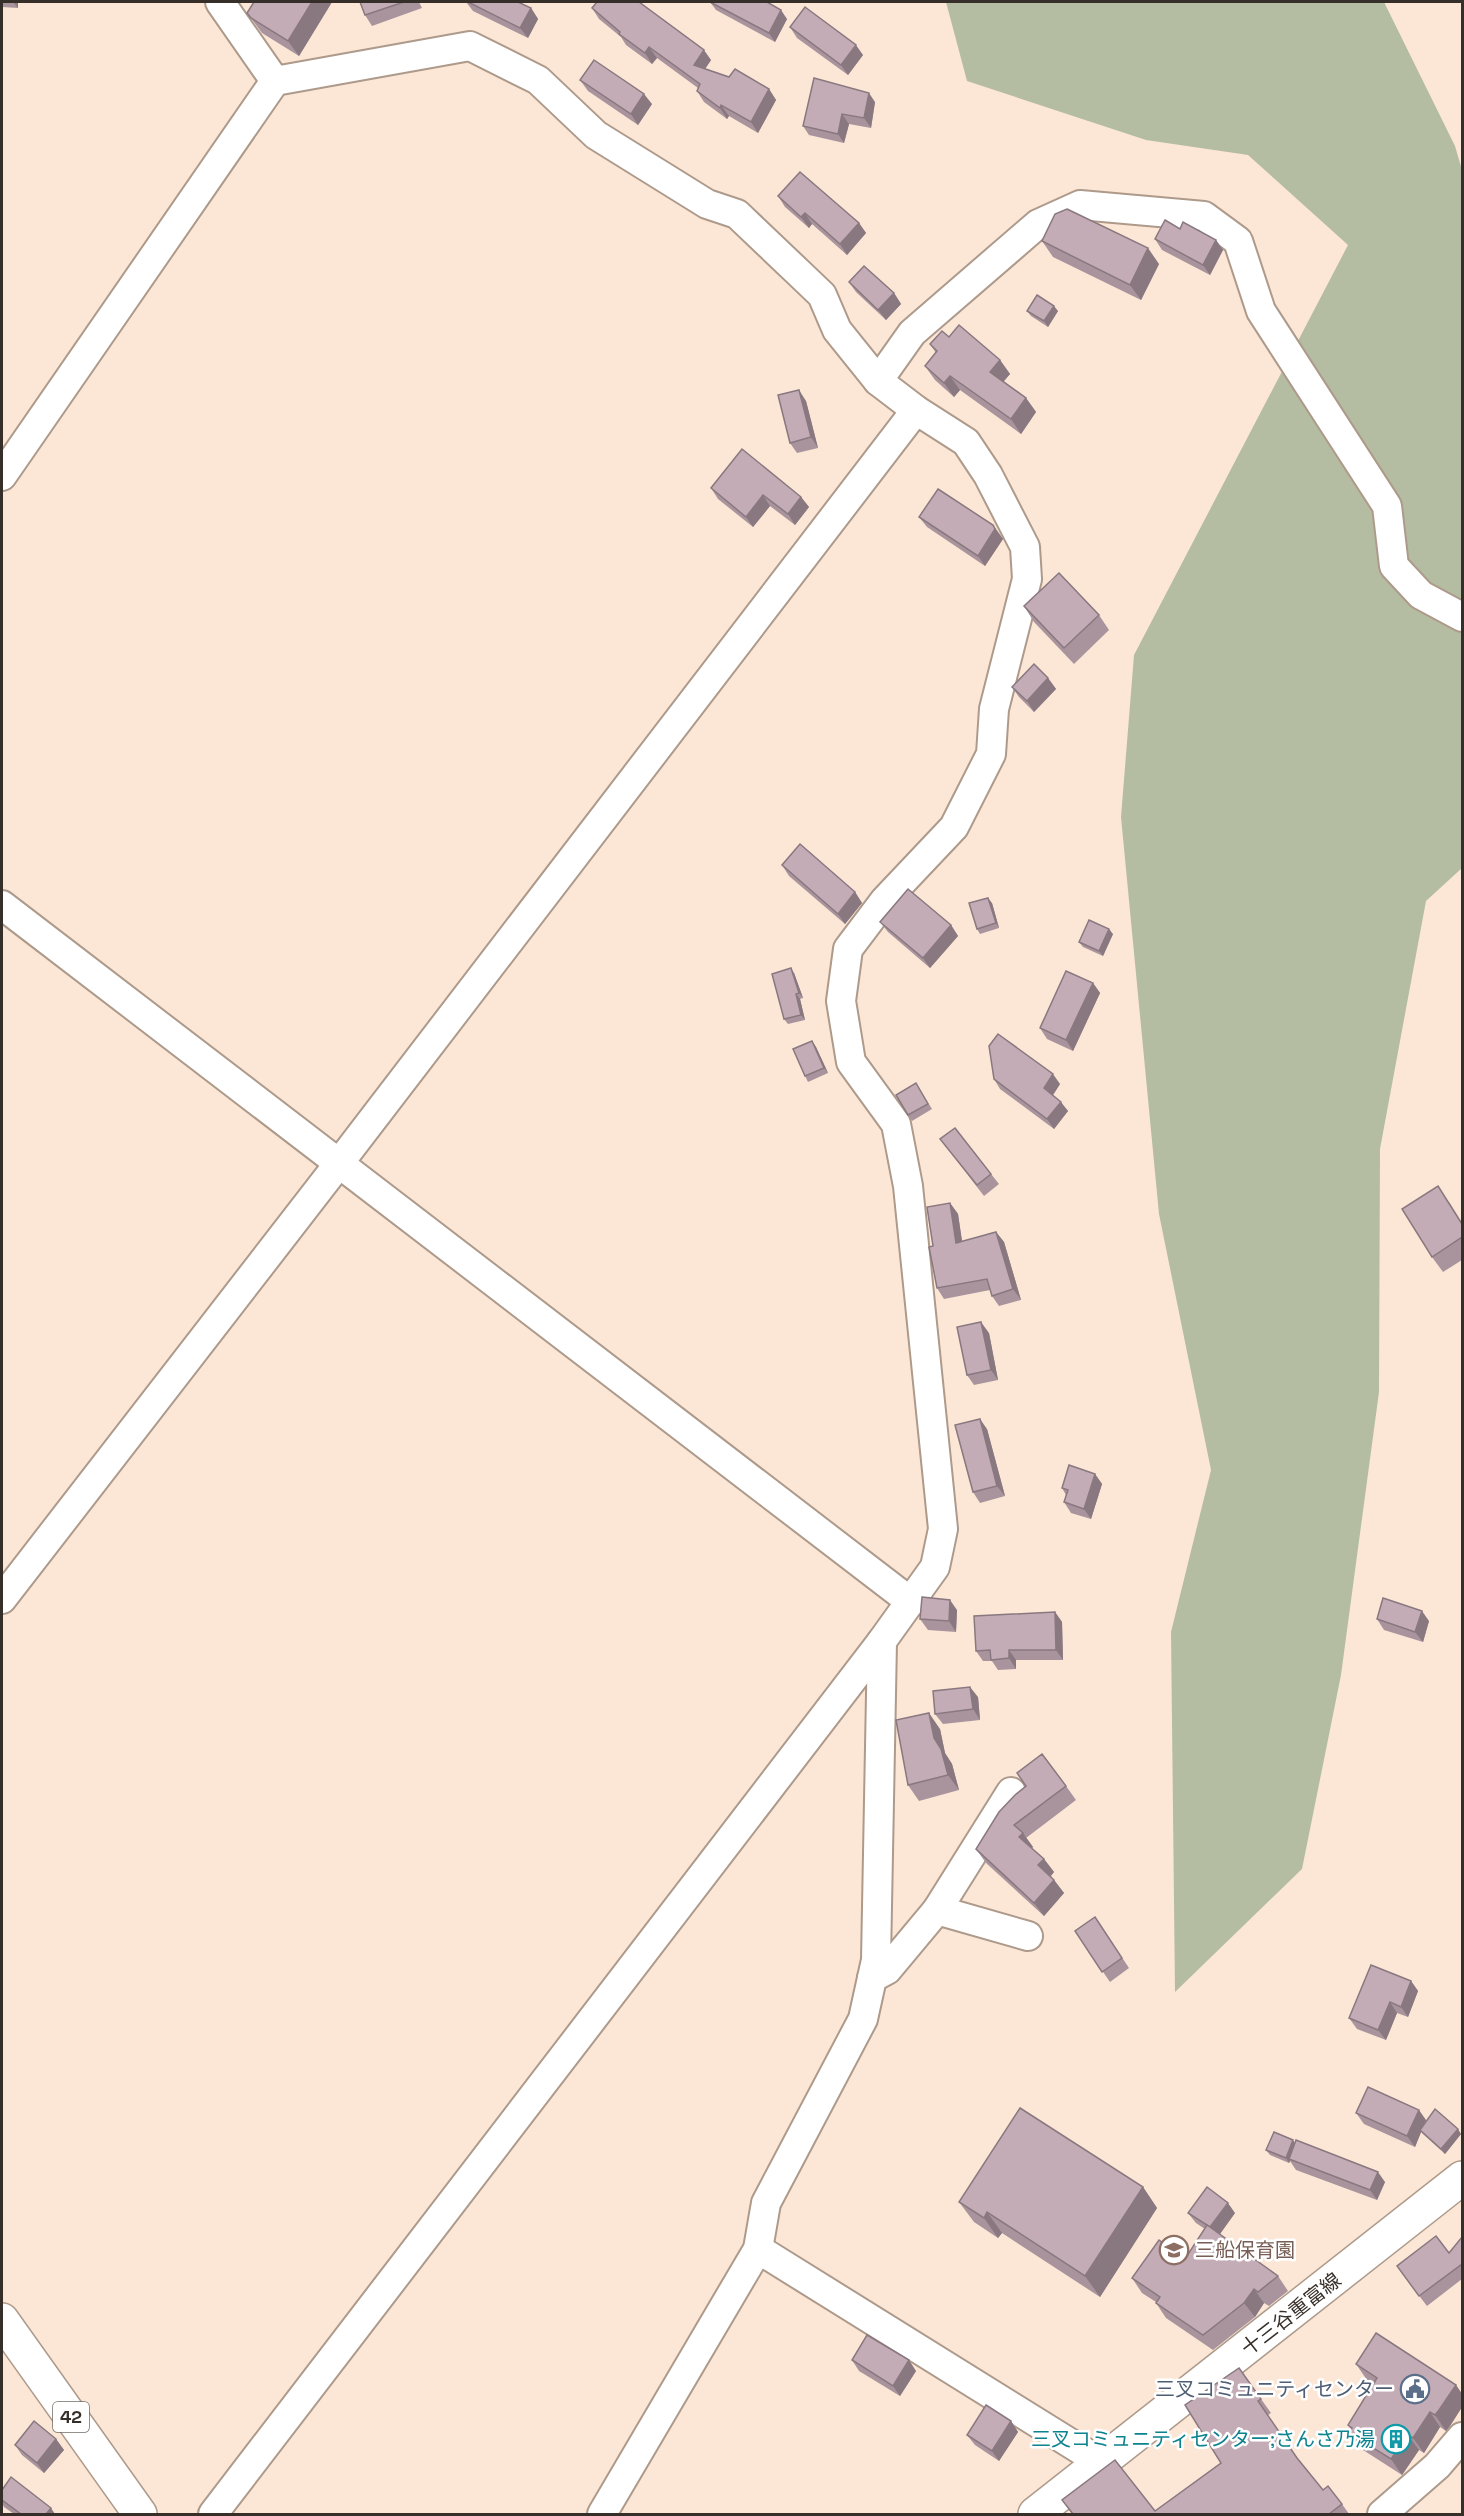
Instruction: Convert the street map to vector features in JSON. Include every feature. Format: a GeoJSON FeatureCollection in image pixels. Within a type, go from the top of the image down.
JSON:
{"type":"FeatureCollection","features":[{"type":"Feature","properties":{"kind":"main road","name":"十三谷重富線"},"geometry":{"type":"LineString","coordinates":[[1035,2514],[1462,2178]]}},
{"type":"Feature","properties":{"kind":"main road","name":"42"},"geometry":{"type":"LineString","coordinates":[[2,2320],[140,2514]]}},
{"type":"Feature","properties":{"kind":"street"},"geometry":{"type":"LineString","coordinates":[[220,2],[275,81]]}},
{"type":"Feature","properties":{"kind":"street"},"geometry":{"type":"LineString","coordinates":[[2,476],[275,81],[470,46],[538,80],[596,135],[707,204],[738,214],[822,295],[837,330],[878,381],[916,410],[966,442],[988,475],[1025,547],[1027,579],[994,709],[991,754],[954,826],[885,900],[848,950],[842,1001],[850,1062],[896,1124],[908,1186],[943,1529],[935,1567],[882,1641],[213,2514]]}},
{"type":"Feature","properties":{"kind":"street"},"geometry":{"type":"LineString","coordinates":[[878,381],[912,333],[1038,224],[1080,205],[1204,216],[1238,241],[1261,311],[1387,506],[1394,566],[1421,595],[1462,617]]}},
{"type":"Feature","properties":{"kind":"street"},"geometry":{"type":"LineString","coordinates":[[2,1599],[916,410]]}},
{"type":"Feature","properties":{"kind":"street"},"geometry":{"type":"LineString","coordinates":[[2,905],[911,1602]]}},
{"type":"Feature","properties":{"kind":"street"},"geometry":{"type":"LineString","coordinates":[[602,2514],[758,2249],[766,2203],[863,2019],[876,1960],[882,1641]]}},
{"type":"Feature","properties":{"kind":"street"},"geometry":{"type":"LineString","coordinates":[[872,1978],[887,1970],[937,1910],[1011,1792]]}},
{"type":"Feature","properties":{"kind":"street"},"geometry":{"type":"LineString","coordinates":[[937,1910],[1028,1936]]}},
{"type":"Feature","properties":{"kind":"street"},"geometry":{"type":"LineString","coordinates":[[758,2249],[1102,2463]]}},
{"type":"Feature","properties":{"kind":"street"},"geometry":{"type":"LineString","coordinates":[[1382,2514],[1437,2466],[1462,2437]]}},
{"type":"Feature","properties":{"kind":"green space"},"geometry":{"type":"Polygon","coordinates":[[[946,2],[1384,2],[1455,146],[1462,170],[1462,868],[1426,901],[1380,1149],[1379,1392],[1341,1675],[1302,1869],[1175,1992],[1171,1632],[1211,1470],[1159,1214],[1121,817],[1134,655],[1348,245],[1248,155],[1146,140],[967,81],[946,2]]]}},
{"type":"Feature","properties":{"kind":"building"},"geometry":{"type":"Polygon","coordinates":[[[254,2],[312,2],[288,41],[251,18],[247,13],[254,2]]]}},
{"type":"Feature","properties":{"kind":"building"},"geometry":{"type":"Polygon","coordinates":[[[360,2],[404,2],[365,15],[360,2]]]}},
{"type":"Feature","properties":{"kind":"building"},"geometry":{"type":"Polygon","coordinates":[[[468,2],[518,2],[531,8],[520,28],[468,2]]]}},
{"type":"Feature","properties":{"kind":"building"},"geometry":{"type":"Polygon","coordinates":[[[597,2],[639,2],[704,50],[694,65],[729,77],[735,69],[769,89],[751,122],[721,105],[720,108],[697,91],[700,84],[649,47],[645,53],[619,34],[620,32],[592,8],[597,2]]]}},
{"type":"Feature","properties":{"kind":"building"},"geometry":{"type":"Polygon","coordinates":[[[710,2],[767,2],[781,10],[769,33],[710,2]]]}},
{"type":"Feature","properties":{"kind":"building"},"geometry":{"type":"Polygon","coordinates":[[[805,7],[856,45],[841,65],[790,27],[805,7]]]}},
{"type":"Feature","properties":{"kind":"building"},"geometry":{"type":"Polygon","coordinates":[[[594,60],[644,94],[631,114],[580,80],[594,60]]]}},
{"type":"Feature","properties":{"kind":"building"},"geometry":{"type":"Polygon","coordinates":[[[814,78],[869,93],[864,118],[842,114],[838,134],[803,126],[814,78]]]}},
{"type":"Feature","properties":{"kind":"building"},"geometry":{"type":"Polygon","coordinates":[[[800,172],[859,223],[840,244],[805,213],[801,217],[778,196],[800,172]]]}},
{"type":"Feature","properties":{"kind":"building"},"geometry":{"type":"Polygon","coordinates":[[[1067,209],[1148,248],[1130,285],[1042,241],[1055,214],[1067,209]]]}},
{"type":"Feature","properties":{"kind":"building"},"geometry":{"type":"Polygon","coordinates":[[[1165,220],[1180,229],[1183,222],[1216,240],[1203,265],[1155,239],[1165,220]]]}},
{"type":"Feature","properties":{"kind":"building"},"geometry":{"type":"Polygon","coordinates":[[[864,266],[894,293],[878,310],[849,282],[864,266]]]}},
{"type":"Feature","properties":{"kind":"building"},"geometry":{"type":"Polygon","coordinates":[[[1037,295],[1054,306],[1044,321],[1027,311],[1037,295]]]}},
{"type":"Feature","properties":{"kind":"building"},"geometry":{"type":"Polygon","coordinates":[[[959,325],[1000,360],[990,372],[1026,398],[1011,419],[950,376],[944,383],[925,366],[937,351],[930,344],[942,331],[949,337],[959,325]]]}},
{"type":"Feature","properties":{"kind":"building"},"geometry":{"type":"Polygon","coordinates":[[[799,390],[811,437],[790,443],[778,395],[799,390]]]}},
{"type":"Feature","properties":{"kind":"building"},"geometry":{"type":"Polygon","coordinates":[[[742,449],[801,497],[788,514],[763,495],[746,517],[711,488],[742,449]]]}},
{"type":"Feature","properties":{"kind":"building"},"geometry":{"type":"Polygon","coordinates":[[[938,489],[993,525],[995,529],[978,556],[919,517],[938,489]]]}},
{"type":"Feature","properties":{"kind":"building"},"geometry":{"type":"Polygon","coordinates":[[[1059,573],[1099,615],[1064,648],[1024,606],[1059,573]]]}},
{"type":"Feature","properties":{"kind":"building"},"geometry":{"type":"Polygon","coordinates":[[[1034,664],[1048,678],[1027,701],[1012,687],[1034,664]]]}},
{"type":"Feature","properties":{"kind":"building"},"geometry":{"type":"Polygon","coordinates":[[[800,844],[855,892],[838,914],[782,865],[800,844]]]}},
{"type":"Feature","properties":{"kind":"building"},"geometry":{"type":"Polygon","coordinates":[[[908,889],[951,925],[923,958],[880,922],[908,889]]]}},
{"type":"Feature","properties":{"kind":"building"},"geometry":{"type":"Polygon","coordinates":[[[988,898],[996,923],[977,929],[969,903],[988,898]]]}},
{"type":"Feature","properties":{"kind":"building"},"geometry":{"type":"Polygon","coordinates":[[[1089,920],[1109,929],[1099,951],[1079,942],[1089,920]]]}},
{"type":"Feature","properties":{"kind":"building"},"geometry":{"type":"Polygon","coordinates":[[[791,968],[799,993],[796,994],[801,1015],[784,1019],[772,974],[791,968]]]}},
{"type":"Feature","properties":{"kind":"building"},"geometry":{"type":"Polygon","coordinates":[[[1066,971],[1093,983],[1066,1040],[1040,1028],[1066,971]]]}},
{"type":"Feature","properties":{"kind":"building"},"geometry":{"type":"Polygon","coordinates":[[[998,1034],[1053,1074],[1044,1088],[1061,1102],[1047,1119],[994,1079],[989,1046],[998,1034]]]}},
{"type":"Feature","properties":{"kind":"building"},"geometry":{"type":"Polygon","coordinates":[[[812,1041],[824,1068],[805,1076],[793,1049],[812,1041]]]}},
{"type":"Feature","properties":{"kind":"building"},"geometry":{"type":"Polygon","coordinates":[[[916,1083],[928,1104],[908,1115],[896,1095],[916,1083]]]}},
{"type":"Feature","properties":{"kind":"building"},"geometry":{"type":"Polygon","coordinates":[[[955,1128],[991,1174],[977,1185],[940,1139],[955,1128]]]}},
{"type":"Feature","properties":{"kind":"building"},"geometry":{"type":"Polygon","coordinates":[[[1438,1186],[1462,1224],[1462,1237],[1432,1257],[1402,1209],[1438,1186]]]}},
{"type":"Feature","properties":{"kind":"building"},"geometry":{"type":"Polygon","coordinates":[[[950,1203],[956,1243],[996,1232],[1013,1289],[992,1296],[987,1279],[937,1288],[929,1247],[933,1246],[927,1207],[950,1203]]]}},
{"type":"Feature","properties":{"kind":"building"},"geometry":{"type":"Polygon","coordinates":[[[981,1322],[991,1370],[967,1375],[957,1327],[981,1322]]]}},
{"type":"Feature","properties":{"kind":"building"},"geometry":{"type":"Polygon","coordinates":[[[980,1419],[997,1486],[973,1492],[955,1425],[980,1419]]]}},
{"type":"Feature","properties":{"kind":"building"},"geometry":{"type":"Polygon","coordinates":[[[1069,1465],[1095,1474],[1084,1509],[1064,1502],[1068,1490],[1062,1488],[1069,1465]]]}},
{"type":"Feature","properties":{"kind":"building"},"geometry":{"type":"Polygon","coordinates":[[[922,1597],[950,1600],[949,1621],[920,1619],[922,1597]]]}},
{"type":"Feature","properties":{"kind":"building"},"geometry":{"type":"Polygon","coordinates":[[[1383,1598],[1422,1611],[1415,1632],[1377,1619],[1383,1598]]]}},
{"type":"Feature","properties":{"kind":"building"},"geometry":{"type":"Polygon","coordinates":[[[1055,1612],[1056,1650],[1009,1650],[1009,1658],[991,1660],[990,1650],[976,1651],[974,1616],[1055,1612]]]}},
{"type":"Feature","properties":{"kind":"building"},"geometry":{"type":"Polygon","coordinates":[[[970,1687],[973,1709],[935,1714],[933,1691],[970,1687]]]}},
{"type":"Feature","properties":{"kind":"building"},"geometry":{"type":"Polygon","coordinates":[[[929,1713],[934,1738],[941,1749],[948,1775],[908,1785],[896,1720],[929,1713]]]}},
{"type":"Feature","properties":{"kind":"building"},"geometry":{"type":"Polygon","coordinates":[[[1042,1754],[1066,1786],[1014,1825],[1023,1833],[1019,1837],[1044,1859],[1038,1865],[1054,1880],[1034,1903],[976,1849],[999,1812],[1026,1786],[1017,1773],[1042,1754]]]}},
{"type":"Feature","properties":{"kind":"building"},"geometry":{"type":"Polygon","coordinates":[[[1095,1917],[1122,1958],[1102,1972],[1075,1931],[1095,1917]]]}},
{"type":"Feature","properties":{"kind":"building"},"geometry":{"type":"Polygon","coordinates":[[[1371,1965],[1411,1981],[1401,2007],[1390,2002],[1378,2030],[1349,2018],[1371,1965]]]}},
{"type":"Feature","properties":{"kind":"building"},"geometry":{"type":"Polygon","coordinates":[[[1368,2087],[1419,2110],[1407,2136],[1356,2113],[1368,2087]]]}},
{"type":"Feature","properties":{"kind":"building"},"geometry":{"type":"Polygon","coordinates":[[[1020,2108],[1143,2187],[1085,2276],[987,2212],[984,2218],[959,2202],[1020,2108]]]}},
{"type":"Feature","properties":{"kind":"building"},"geometry":{"type":"Polygon","coordinates":[[[1435,2109],[1458,2129],[1441,2149],[1420,2130],[1435,2109]]]}},
{"type":"Feature","properties":{"kind":"building"},"geometry":{"type":"Polygon","coordinates":[[[1274,2132],[1293,2140],[1286,2158],[1266,2150],[1274,2132]]]}},
{"type":"Feature","properties":{"kind":"building"},"geometry":{"type":"Polygon","coordinates":[[[1296,2140],[1378,2172],[1370,2190],[1289,2159],[1296,2140]]]}},
{"type":"Feature","properties":{"kind":"building"},"geometry":{"type":"Polygon","coordinates":[[[1207,2187],[1228,2203],[1210,2227],[1188,2213],[1207,2187]]]}},
{"type":"Feature","properties":{"kind":"building"},"geometry":{"type":"Polygon","coordinates":[[[1207,2225],[1278,2276],[1258,2292],[1254,2289],[1244,2303],[1203,2335],[1156,2303],[1160,2297],[1132,2278],[1159,2240],[1185,2259],[1207,2225]]]}},
{"type":"Feature","properties":{"kind":"building"},"geometry":{"type":"Polygon","coordinates":[[[1436,2236],[1449,2253],[1462,2237],[1462,2264],[1419,2296],[1397,2266],[1436,2236]]]}},
{"type":"Feature","properties":{"kind":"building"},"geometry":{"type":"Polygon","coordinates":[[[1376,2333],[1456,2385],[1435,2415],[1430,2412],[1413,2438],[1408,2435],[1391,2459],[1349,2433],[1352,2428],[1348,2425],[1377,2378],[1356,2364],[1376,2333]]]}},
{"type":"Feature","properties":{"kind":"building"},"geometry":{"type":"Polygon","coordinates":[[[867,2335],[909,2360],[893,2386],[852,2360],[867,2335]]]}},
{"type":"Feature","properties":{"kind":"building"},"geometry":{"type":"Polygon","coordinates":[[[1239,2368],[1261,2399],[1258,2401],[1297,2458],[1323,2490],[1328,2486],[1342,2504],[1329,2514],[1073,2514],[1062,2500],[1115,2460],[1155,2511],[1221,2463],[1185,2405],[1239,2368]]]}},
{"type":"Feature","properties":{"kind":"building"},"geometry":{"type":"Polygon","coordinates":[[[986,2405],[1011,2421],[992,2451],[967,2435],[986,2405]]]}},
{"type":"Feature","properties":{"kind":"building"},"geometry":{"type":"Polygon","coordinates":[[[34,2421],[56,2439],[37,2463],[15,2445],[34,2421]]]}},
{"type":"Feature","properties":{"kind":"building"},"geometry":{"type":"Polygon","coordinates":[[[11,2477],[51,2508],[46,2514],[21,2514],[2,2500],[2,2490],[11,2477]]]}},
{"type":"Feature","properties":{"kind":"place","name":"三船保育園"},"geometry":{"type":"Point","coordinates":[1174,2250]}},
{"type":"Feature","properties":{"kind":"place","name":"三叉コミュニティセンター"},"geometry":{"type":"Point","coordinates":[1415,2389]}},
{"type":"Feature","properties":{"kind":"place","name":"三叉コミュニティセンター;さんさ乃湯"},"geometry":{"type":"Point","coordinates":[1396,2439]}}]}
